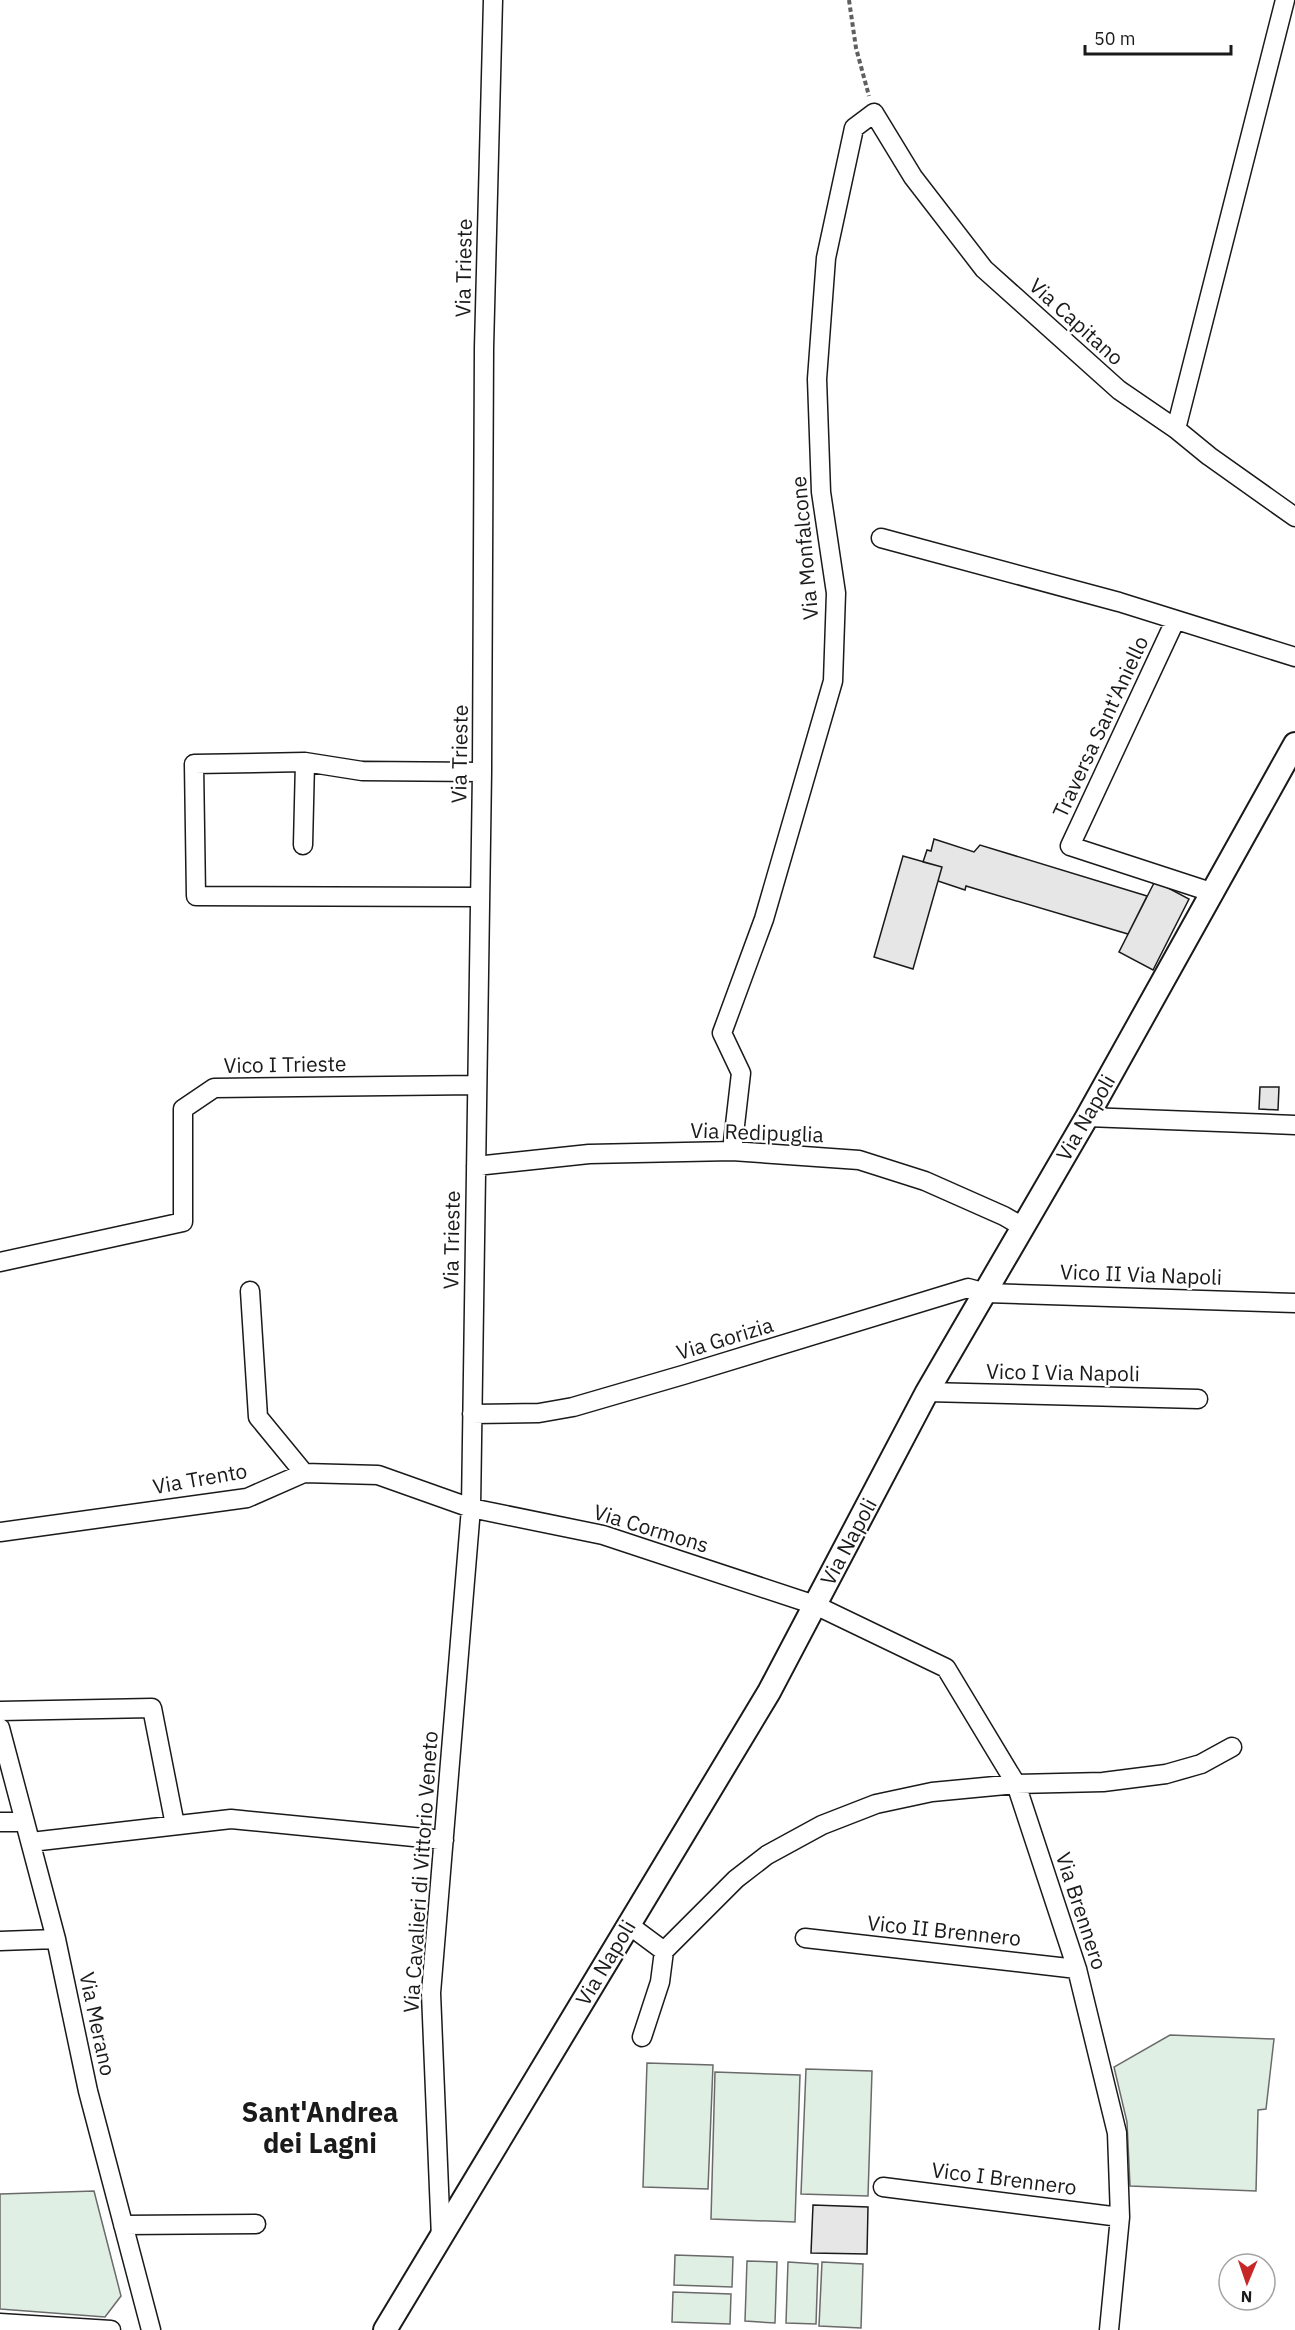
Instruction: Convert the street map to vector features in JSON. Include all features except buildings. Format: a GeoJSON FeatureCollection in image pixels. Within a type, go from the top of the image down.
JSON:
{"type":"FeatureCollection","features":[{"type":"Feature","properties":{"kind":"street","name":"Via Trieste"},"geometry":{"type":"LineString","coordinates":[[471,1508],[482,772],[484,348],[493,0]]}},
{"type":"Feature","properties":{"kind":"street"},"geometry":{"type":"LineString","coordinates":[[1176,429],[1285,0]]}},
{"type":"Feature","properties":{"kind":"street","name":"Via Capitano"},"geometry":{"type":"LineString","coordinates":[[874,113],[913,177],[984,269],[1119,390],[1295,517]]}},
{"type":"Feature","properties":{"kind":"street","name":"Via Monfalcone"},"geometry":{"type":"LineString","coordinates":[[732,1151],[741,1073],[722,1033],[764,919],[833,681],[836,593],[821,492],[817,378],[826,258],[854,128],[874,113]]}},
{"type":"Feature","properties":{"kind":"street"},"geometry":{"type":"LineString","coordinates":[[881,538],[1119,602],[1295,657]]}},
{"type":"Feature","properties":{"kind":"street","name":"Traversa Sant'Aniello"},"geometry":{"type":"LineString","coordinates":[[1175,621],[1070,846],[1214,893]]}},
{"type":"Feature","properties":{"kind":"street","name":"Via Napoli"},"geometry":{"type":"LineString","coordinates":[[386,2330],[769,1692],[927,1392],[1087,1117],[1214,893],[1295,744]]}},
{"type":"Feature","properties":{"kind":"street"},"geometry":{"type":"LineString","coordinates":[[480,897],[196,896],[194,764],[305,762],[362,771],[482,772]]}},
{"type":"Feature","properties":{"kind":"street"},"geometry":{"type":"LineString","coordinates":[[303,845],[305,762]]}},
{"type":"Feature","properties":{"kind":"street","name":"Vico I Trieste"},"geometry":{"type":"LineString","coordinates":[[0,1262],[183,1222],[183,1108],[214,1088],[477,1085]]}},
{"type":"Feature","properties":{"kind":"street"},"geometry":{"type":"LineString","coordinates":[[1087,1117],[1295,1125]]}},
{"type":"Feature","properties":{"kind":"street","name":"Via Redipuglia"},"geometry":{"type":"LineString","coordinates":[[476,1166],[589,1154],[732,1151],[859,1160],[925,1181],[1004,1216],[1023,1227]]}},
{"type":"Feature","properties":{"kind":"street","name":"Via Gorizia"},"geometry":{"type":"LineString","coordinates":[[472,1413],[539,1413],[573,1407],[683,1376],[968,1288],[986,1293]]}},
{"type":"Feature","properties":{"kind":"street"},"geometry":{"type":"LineString","coordinates":[[250,1292],[258,1417],[304,1473]]}},
{"type":"Feature","properties":{"kind":"street","name":"Vico II Via Napoli"},"geometry":{"type":"LineString","coordinates":[[986,1293],[1295,1303]]}},
{"type":"Feature","properties":{"kind":"street","name":"Vico I Via Napoli"},"geometry":{"type":"LineString","coordinates":[[927,1392],[1198,1399]]}},
{"type":"Feature","properties":{"kind":"street","name":"Via Trento"},"geometry":{"type":"LineString","coordinates":[[0,1532],[247,1498],[304,1473],[378,1474],[471,1508]]}},
{"type":"Feature","properties":{"kind":"street","name":"Via Cormons"},"geometry":{"type":"LineString","coordinates":[[471,1508],[603,1535],[815,1605]]}},
{"type":"Feature","properties":{"kind":"street","name":"Via Cavalieri di Vittorio Veneto"},"geometry":{"type":"LineString","coordinates":[[441,2238],[431,1993],[471,1508]]}},
{"type":"Feature","properties":{"kind":"street","name":"Via Brennero"},"geometry":{"type":"LineString","coordinates":[[815,1605],[946,1668],[1016,1784],[1077,1969],[1118,2133],[1120,2217],[1109,2330]]}},
{"type":"Feature","properties":{"kind":"street"},"geometry":{"type":"LineString","coordinates":[[0,1711],[152,1708],[174,1825]]}},
{"type":"Feature","properties":{"kind":"street","name":"Via Merano"},"geometry":{"type":"LineString","coordinates":[[0,1728],[56,1939],[88,2091],[151,2330]]}},
{"type":"Feature","properties":{"kind":"street"},"geometry":{"type":"LineString","coordinates":[[642,2037],[660,1982],[664,1951],[736,1879],[767,1856],[822,1825],[876,1804],[932,1792],[1016,1784],[1103,1782],[1166,1774],[1201,1764],[1232,1747]]}},
{"type":"Feature","properties":{"kind":"street"},"geometry":{"type":"LineString","coordinates":[[31,1842],[231,1819],[444,1840]]}},
{"type":"Feature","properties":{"kind":"street"},"geometry":{"type":"LineString","coordinates":[[0,1822],[25,1822]]}},
{"type":"Feature","properties":{"kind":"street"},"geometry":{"type":"LineString","coordinates":[[629,1925],[664,1951]]}},
{"type":"Feature","properties":{"kind":"street","name":"Vico II Brennero"},"geometry":{"type":"LineString","coordinates":[[805,1938],[1077,1969]]}},
{"type":"Feature","properties":{"kind":"street"},"geometry":{"type":"LineString","coordinates":[[0,1941],[56,1939]]}},
{"type":"Feature","properties":{"kind":"street","name":"Vico I Brennero"},"geometry":{"type":"LineString","coordinates":[[883,2187],[1120,2217]]}},
{"type":"Feature","properties":{"kind":"street"},"geometry":{"type":"LineString","coordinates":[[123,2225],[256,2224]]}},
{"type":"Feature","properties":{"kind":"street"},"geometry":{"type":"LineString","coordinates":[[0,2323],[111,2330]]}},
{"type":"Feature","properties":{"kind":"path"},"geometry":{"type":"LineString","coordinates":[[849,0],[856,48],[874,113]]}},
{"type":"Feature","properties":{"kind":"green space"},"geometry":{"type":"Polygon","coordinates":[[[1170,2035],[1274,2039],[1266,2109],[1258,2110],[1256,2191],[1130,2186],[1127,2122],[1114,2067],[1170,2035]]]}},
{"type":"Feature","properties":{"kind":"green space"},"geometry":{"type":"Polygon","coordinates":[[[647,2063],[713,2065],[708,2189],[643,2187],[647,2063]]]}},
{"type":"Feature","properties":{"kind":"green space"},"geometry":{"type":"Polygon","coordinates":[[[806,2069],[872,2071],[868,2196],[801,2194],[806,2069]]]}},
{"type":"Feature","properties":{"kind":"green space"},"geometry":{"type":"Polygon","coordinates":[[[715,2072],[800,2075],[795,2222],[711,2219],[715,2072]]]}},
{"type":"Feature","properties":{"kind":"green space"},"geometry":{"type":"Polygon","coordinates":[[[94,2191],[121,2296],[105,2317],[0,2309],[0,2194],[94,2191]]]}},
{"type":"Feature","properties":{"kind":"green space"},"geometry":{"type":"Polygon","coordinates":[[[675,2255],[733,2257],[732,2287],[674,2285],[675,2255]]]}},
{"type":"Feature","properties":{"kind":"green space"},"geometry":{"type":"Polygon","coordinates":[[[747,2261],[777,2262],[775,2323],[745,2321],[747,2261]]]}},
{"type":"Feature","properties":{"kind":"green space"},"geometry":{"type":"Polygon","coordinates":[[[788,2262],[818,2264],[816,2324],[786,2323],[788,2262]]]}},
{"type":"Feature","properties":{"kind":"green space"},"geometry":{"type":"Polygon","coordinates":[[[822,2262],[863,2264],[861,2328],[819,2326],[822,2262]]]}},
{"type":"Feature","properties":{"kind":"green space"},"geometry":{"type":"Polygon","coordinates":[[[673,2292],[731,2294],[730,2324],[672,2322],[673,2292]]]}},
{"type":"Feature","properties":{"kind":"district","name":"Sant'Andrea dei Lagni"},"geometry":{"type":"Point","coordinates":[320,2128]}}]}
